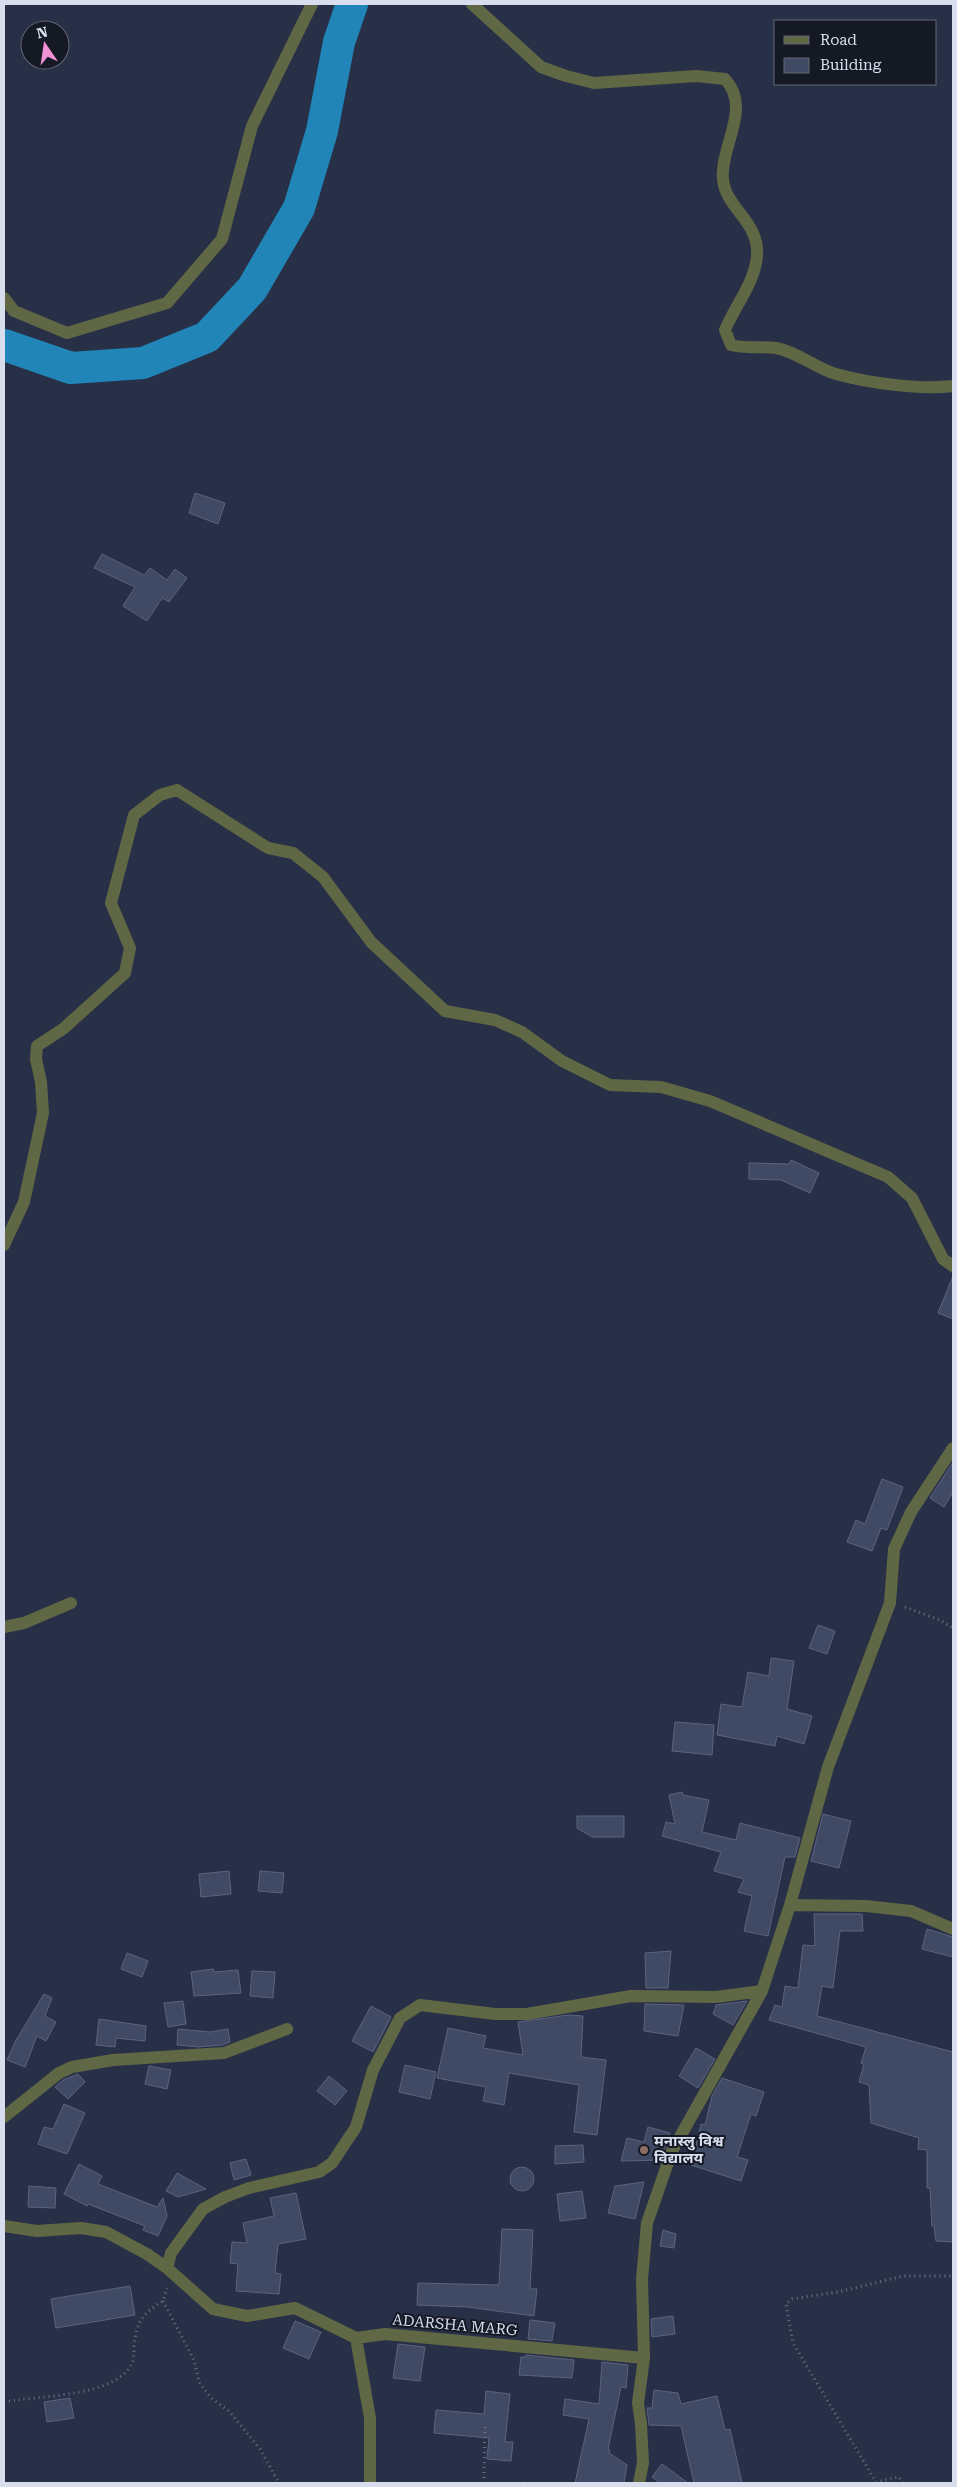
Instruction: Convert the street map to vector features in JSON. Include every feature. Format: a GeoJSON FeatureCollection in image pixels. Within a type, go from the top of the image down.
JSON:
{"type":"FeatureCollection","features":[{"type":"Feature","properties":{"kind":"street"},"geometry":{"type":"LineString","coordinates":[[4,298],[14,310],[67,333],[168,303],[222,239],[252,126],[312,4]]}},
{"type":"Feature","properties":{"kind":"street"},"geometry":{"type":"LineString","coordinates":[[472,4],[541,67],[566,76],[594,83],[696,76],[725,79],[730,85],[736,96],[734,127],[722,170],[724,189],[730,202],[752,227],[757,244],[757,258],[751,278],[725,330],[731,345],[776,348],[802,357],[835,374],[893,384],[953,386]]}},
{"type":"Feature","properties":{"kind":"street"},"geometry":{"type":"LineString","coordinates":[[4,1245],[24,1202],[43,1113],[41,1082],[36,1059],[37,1046],[63,1028],[125,973],[130,948],[111,903],[134,815],[160,795],[176,790],[268,848],[294,853],[323,877],[371,942],[445,1012],[495,1020],[522,1032],[562,1061],[610,1085],[661,1087],[710,1101],[888,1177],[912,1198],[943,1259],[953,1266]]}},
{"type":"Feature","properties":{"kind":"street"},"geometry":{"type":"LineString","coordinates":[[639,2483],[643,2463],[638,2402],[644,2358],[642,2279],[648,2223],[672,2151],[762,1991],[790,1905],[828,1767],[890,1601],[894,1549],[911,1512],[953,1448]]}},
{"type":"Feature","properties":{"kind":"street"},"geometry":{"type":"LineString","coordinates":[[4,1627],[24,1623],[71,1603]]}},
{"type":"Feature","properties":{"kind":"street"},"geometry":{"type":"LineString","coordinates":[[790,1905],[866,1906],[911,1910],[953,1929]]}},
{"type":"Feature","properties":{"kind":"street"},"geometry":{"type":"LineString","coordinates":[[166,2268],[170,2253],[202,2210],[225,2197],[249,2188],[319,2172],[332,2163],[356,2126],[373,2070],[400,2018],[420,2005],[495,2014],[527,2014],[630,1996],[716,1996],[762,1991]]}},
{"type":"Feature","properties":{"kind":"street"},"geometry":{"type":"LineString","coordinates":[[4,2117],[59,2073],[72,2067],[113,2060],[224,2053],[287,2029]]}},
{"type":"Feature","properties":{"kind":"street"},"geometry":{"type":"LineString","coordinates":[[4,2226],[37,2231],[81,2228],[106,2232],[147,2254],[166,2268],[212,2309],[246,2316],[295,2308],[356,2338],[370,2418],[370,2483]]}},
{"type":"Feature","properties":{"kind":"street","name":"ADARSHA MARG"},"geometry":{"type":"LineString","coordinates":[[356,2338],[385,2334],[644,2358]]}},
{"type":"Feature","properties":{"kind":"path"},"geometry":{"type":"LineString","coordinates":[[890,1601],[940,1620],[953,1628]]}},
{"type":"Feature","properties":{"kind":"path"},"geometry":{"type":"LineString","coordinates":[[4,2402],[53,2394],[86,2392],[119,2378],[129,2370],[134,2359],[137,2328],[145,2312],[163,2301],[167,2287],[166,2268]]}},
{"type":"Feature","properties":{"kind":"path"},"geometry":{"type":"LineString","coordinates":[[903,2483],[899,2477],[876,2482],[793,2343],[786,2304],[792,2299],[838,2292],[903,2276],[953,2276]]}},
{"type":"Feature","properties":{"kind":"path"},"geometry":{"type":"LineString","coordinates":[[163,2301],[191,2353],[199,2382],[211,2398],[229,2411],[260,2449],[279,2483]]}},
{"type":"Feature","properties":{"kind":"path"},"geometry":{"type":"LineString","coordinates":[[484,2483],[485,2425]]}},
{"type":"Feature","properties":{"kind":"path"},"geometry":{"type":"LineString","coordinates":[[524,2483],[530,2483]]}},
{"type":"Feature","properties":{"kind":"building"},"geometry":{"type":"Polygon","coordinates":[[[195,493],[225,503],[218,524],[189,513],[195,493]]]}},
{"type":"Feature","properties":{"kind":"building"},"geometry":{"type":"Polygon","coordinates":[[[102,554],[144,575],[150,568],[167,580],[175,569],[187,578],[169,602],[162,598],[147,621],[123,606],[135,587],[94,568],[102,554]]]}},
{"type":"Feature","properties":{"kind":"building"},"geometry":{"type":"Polygon","coordinates":[[[791,1160],[819,1173],[810,1193],[781,1180],[749,1179],[749,1163],[789,1164],[791,1160]]]}},
{"type":"Feature","properties":{"kind":"building"},"geometry":{"type":"Polygon","coordinates":[[[953,1276],[953,1319],[938,1313],[953,1276]]]}},
{"type":"Feature","properties":{"kind":"building"},"geometry":{"type":"Polygon","coordinates":[[[953,1462],[953,1492],[944,1507],[930,1498],[953,1462]]]}},
{"type":"Feature","properties":{"kind":"building"},"geometry":{"type":"Polygon","coordinates":[[[882,1479],[903,1487],[887,1530],[881,1528],[872,1551],[847,1542],[856,1520],[865,1524],[882,1479]]]}},
{"type":"Feature","properties":{"kind":"building"},"geometry":{"type":"Polygon","coordinates":[[[818,1625],[835,1631],[827,1654],[809,1648],[818,1625]]]}},
{"type":"Feature","properties":{"kind":"building"},"geometry":{"type":"Polygon","coordinates":[[[771,1658],[794,1661],[787,1709],[812,1716],[804,1744],[777,1736],[775,1746],[717,1735],[721,1704],[742,1707],[748,1672],[769,1676],[771,1658]]]}},
{"type":"Feature","properties":{"kind":"building"},"geometry":{"type":"Polygon","coordinates":[[[675,1722],[714,1725],[712,1755],[672,1751],[675,1722]]]}},
{"type":"Feature","properties":{"kind":"building"},"geometry":{"type":"Polygon","coordinates":[[[682,1792],[683,1795],[709,1800],[702,1832],[736,1840],[740,1823],[800,1838],[795,1857],[785,1857],[768,1936],[744,1931],[752,1896],[738,1892],[744,1879],[714,1871],[721,1852],[662,1836],[666,1822],[675,1824],[669,1795],[682,1792]]]}},
{"type":"Feature","properties":{"kind":"building"},"geometry":{"type":"Polygon","coordinates":[[[823,1814],[851,1821],[839,1868],[811,1861],[823,1814]]]}},
{"type":"Feature","properties":{"kind":"building"},"geometry":{"type":"Polygon","coordinates":[[[577,1816],[624,1816],[624,1837],[592,1837],[577,1828],[577,1816]]]}},
{"type":"Feature","properties":{"kind":"building"},"geometry":{"type":"Polygon","coordinates":[[[229,1871],[231,1894],[201,1897],[199,1874],[229,1871]]]}},
{"type":"Feature","properties":{"kind":"building"},"geometry":{"type":"Polygon","coordinates":[[[260,1871],[284,1873],[282,1893],[258,1891],[260,1871]]]}},
{"type":"Feature","properties":{"kind":"building"},"geometry":{"type":"Polygon","coordinates":[[[814,1914],[862,1914],[863,1931],[840,1931],[833,1988],[822,1986],[817,2016],[953,2052],[953,2242],[936,2241],[934,2226],[932,2226],[930,2188],[927,2188],[927,2150],[918,2149],[919,2138],[871,2123],[869,2085],[859,2082],[864,2064],[861,2063],[866,2047],[769,2020],[775,2005],[782,2007],[785,1986],[798,1988],[803,1945],[815,1946],[814,1914]]]}},
{"type":"Feature","properties":{"kind":"building"},"geometry":{"type":"Polygon","coordinates":[[[927,1929],[953,1937],[953,1957],[922,1949],[927,1929]]]}},
{"type":"Feature","properties":{"kind":"building"},"geometry":{"type":"Polygon","coordinates":[[[671,1951],[668,1988],[646,1988],[645,1953],[671,1951]]]}},
{"type":"Feature","properties":{"kind":"building"},"geometry":{"type":"Polygon","coordinates":[[[127,1953],[148,1961],[142,1977],[121,1969],[127,1953]]]}},
{"type":"Feature","properties":{"kind":"building"},"geometry":{"type":"Polygon","coordinates":[[[213,1969],[214,1972],[238,1970],[241,1993],[194,1996],[191,1972],[213,1969]]]}},
{"type":"Feature","properties":{"kind":"building"},"geometry":{"type":"Polygon","coordinates":[[[252,1971],[275,1972],[273,1998],[250,1996],[252,1971]]]}},
{"type":"Feature","properties":{"kind":"building"},"geometry":{"type":"Polygon","coordinates":[[[44,1994],[52,1998],[45,2016],[56,2022],[46,2041],[37,2036],[25,2067],[7,2060],[15,2042],[44,1994]]]}},
{"type":"Feature","properties":{"kind":"building"},"geometry":{"type":"Polygon","coordinates":[[[183,2001],[186,2024],[168,2027],[164,2003],[183,2001]]]}},
{"type":"Feature","properties":{"kind":"building"},"geometry":{"type":"Polygon","coordinates":[[[747,2001],[733,2025],[713,2014],[716,2005],[747,2001]]]}},
{"type":"Feature","properties":{"kind":"building"},"geometry":{"type":"Polygon","coordinates":[[[645,2004],[684,2005],[678,2036],[644,2031],[645,2004]]]}},
{"type":"Feature","properties":{"kind":"building"},"geometry":{"type":"Polygon","coordinates":[[[371,2006],[391,2017],[373,2052],[352,2041],[371,2006]]]}},
{"type":"Feature","properties":{"kind":"building"},"geometry":{"type":"Polygon","coordinates":[[[568,2015],[583,2016],[581,2057],[606,2060],[597,2135],[574,2132],[579,2085],[509,2073],[504,2105],[483,2101],[486,2087],[437,2078],[448,2028],[486,2036],[483,2048],[523,2055],[518,2022],[568,2015]]]}},
{"type":"Feature","properties":{"kind":"building"},"geometry":{"type":"Polygon","coordinates":[[[99,2019],[146,2026],[145,2041],[116,2038],[115,2047],[96,2045],[99,2019]]]}},
{"type":"Feature","properties":{"kind":"building"},"geometry":{"type":"Polygon","coordinates":[[[178,2029],[210,2032],[228,2029],[230,2042],[222,2045],[198,2047],[177,2045],[178,2029]]]}},
{"type":"Feature","properties":{"kind":"building"},"geometry":{"type":"Polygon","coordinates":[[[696,2048],[715,2059],[698,2088],[679,2076],[696,2048]]]}},
{"type":"Feature","properties":{"kind":"building"},"geometry":{"type":"Polygon","coordinates":[[[405,2065],[436,2072],[430,2099],[399,2092],[405,2065]]]}},
{"type":"Feature","properties":{"kind":"building"},"geometry":{"type":"Polygon","coordinates":[[[149,2066],[171,2070],[167,2089],[145,2084],[149,2066]]]}},
{"type":"Feature","properties":{"kind":"building"},"geometry":{"type":"Polygon","coordinates":[[[78,2074],[85,2082],[68,2099],[55,2087],[63,2080],[78,2074]]]}},
{"type":"Feature","properties":{"kind":"building"},"geometry":{"type":"Polygon","coordinates":[[[329,2076],[347,2091],[335,2105],[317,2091],[329,2076]]]}},
{"type":"Feature","properties":{"kind":"building"},"geometry":{"type":"Polygon","coordinates":[[[722,2078],[764,2092],[756,2116],[751,2114],[737,2157],[748,2160],[741,2181],[691,2165],[701,2124],[705,2125],[712,2096],[722,2078]]]}},
{"type":"Feature","properties":{"kind":"building"},"geometry":{"type":"Polygon","coordinates":[[[64,2104],[85,2113],[67,2154],[38,2144],[44,2127],[53,2129],[64,2104]]]}},
{"type":"Feature","properties":{"kind":"building"},"geometry":{"type":"Polygon","coordinates":[[[648,2127],[670,2133],[660,2160],[621,2161],[627,2138],[644,2142],[648,2127]]]}},
{"type":"Feature","properties":{"kind":"building"},"geometry":{"type":"Polygon","coordinates":[[[583,2145],[584,2162],[555,2164],[555,2146],[583,2145]]]}},
{"type":"Feature","properties":{"kind":"building"},"geometry":{"type":"Polygon","coordinates":[[[246,2159],[251,2175],[234,2180],[230,2163],[246,2159]]]}},
{"type":"Feature","properties":{"kind":"building"},"geometry":{"type":"Polygon","coordinates":[[[79,2164],[102,2176],[98,2184],[157,2207],[163,2198],[167,2216],[158,2236],[143,2230],[145,2226],[88,2204],[87,2206],[64,2194],[79,2164]]]}},
{"type":"Feature","properties":{"kind":"building"},"geometry":{"type":"Polygon","coordinates":[[[517,2167],[527,2167],[534,2174],[534,2184],[527,2191],[517,2191],[510,2184],[510,2174],[517,2167]]]}},
{"type":"Feature","properties":{"kind":"building"},"geometry":{"type":"Polygon","coordinates":[[[177,2173],[206,2189],[178,2197],[166,2191],[177,2173]]]}},
{"type":"Feature","properties":{"kind":"building"},"geometry":{"type":"Polygon","coordinates":[[[644,2182],[635,2219],[608,2213],[615,2186],[644,2182]]]}},
{"type":"Feature","properties":{"kind":"building"},"geometry":{"type":"Polygon","coordinates":[[[29,2186],[56,2188],[55,2208],[28,2207],[29,2186]]]}},
{"type":"Feature","properties":{"kind":"building"},"geometry":{"type":"Polygon","coordinates":[[[582,2191],[586,2218],[560,2221],[557,2194],[582,2191]]]}},
{"type":"Feature","properties":{"kind":"building"},"geometry":{"type":"Polygon","coordinates":[[[296,2193],[306,2239],[278,2244],[275,2273],[281,2274],[279,2294],[236,2291],[238,2264],[230,2263],[232,2242],[247,2243],[243,2223],[274,2216],[270,2198],[296,2193]]]}},
{"type":"Feature","properties":{"kind":"building"},"geometry":{"type":"Polygon","coordinates":[[[502,2229],[533,2230],[530,2289],[537,2289],[534,2316],[467,2307],[417,2305],[418,2283],[499,2285],[502,2229]]]}},
{"type":"Feature","properties":{"kind":"building"},"geometry":{"type":"Polygon","coordinates":[[[663,2230],[676,2234],[674,2248],[660,2246],[663,2230]]]}},
{"type":"Feature","properties":{"kind":"building"},"geometry":{"type":"Polygon","coordinates":[[[130,2286],[135,2315],[56,2328],[51,2299],[130,2286]]]}},
{"type":"Feature","properties":{"kind":"building"},"geometry":{"type":"Polygon","coordinates":[[[673,2316],[675,2334],[652,2337],[651,2319],[673,2316]]]}},
{"type":"Feature","properties":{"kind":"building"},"geometry":{"type":"Polygon","coordinates":[[[530,2320],[555,2323],[552,2341],[528,2339],[530,2320]]]}},
{"type":"Feature","properties":{"kind":"building"},"geometry":{"type":"Polygon","coordinates":[[[295,2321],[321,2332],[309,2359],[283,2348],[295,2321]]]}},
{"type":"Feature","properties":{"kind":"building"},"geometry":{"type":"Polygon","coordinates":[[[398,2344],[425,2347],[420,2381],[393,2378],[398,2344]]]}},
{"type":"Feature","properties":{"kind":"building"},"geometry":{"type":"Polygon","coordinates":[[[526,2355],[574,2360],[572,2378],[519,2375],[521,2357],[526,2357],[526,2355]]]}},
{"type":"Feature","properties":{"kind":"building"},"geometry":{"type":"Polygon","coordinates":[[[602,2362],[628,2365],[626,2388],[621,2387],[608,2449],[610,2450],[609,2453],[627,2465],[624,2483],[575,2483],[589,2419],[563,2415],[565,2399],[599,2404],[602,2362]]]}},
{"type":"Feature","properties":{"kind":"building"},"geometry":{"type":"Polygon","coordinates":[[[654,2390],[678,2393],[681,2404],[717,2396],[725,2430],[730,2429],[742,2483],[694,2483],[681,2426],[649,2425],[647,2408],[652,2408],[654,2390]]]}},
{"type":"Feature","properties":{"kind":"building"},"geometry":{"type":"Polygon","coordinates":[[[486,2391],[510,2394],[505,2442],[513,2442],[511,2461],[487,2459],[489,2438],[434,2433],[436,2410],[484,2414],[486,2391]]]}},
{"type":"Feature","properties":{"kind":"building"},"geometry":{"type":"Polygon","coordinates":[[[70,2398],[74,2418],[47,2422],[44,2402],[70,2398]]]}},
{"type":"Feature","properties":{"kind":"building"},"geometry":{"type":"Polygon","coordinates":[[[662,2464],[688,2483],[660,2483],[652,2477],[662,2464]]]}},
{"type":"Feature","properties":{"kind":"waterway"},"geometry":{"type":"LineString","coordinates":[[4,345],[71,368],[143,363],[207,337],[252,289],[299,208],[322,131],[339,42],[352,4]]}},
{"type":"Feature","properties":{"kind":"place","name":"मनास्लु विश्व विद्यालय"},"geometry":{"type":"Point","coordinates":[644,2150]}}]}
